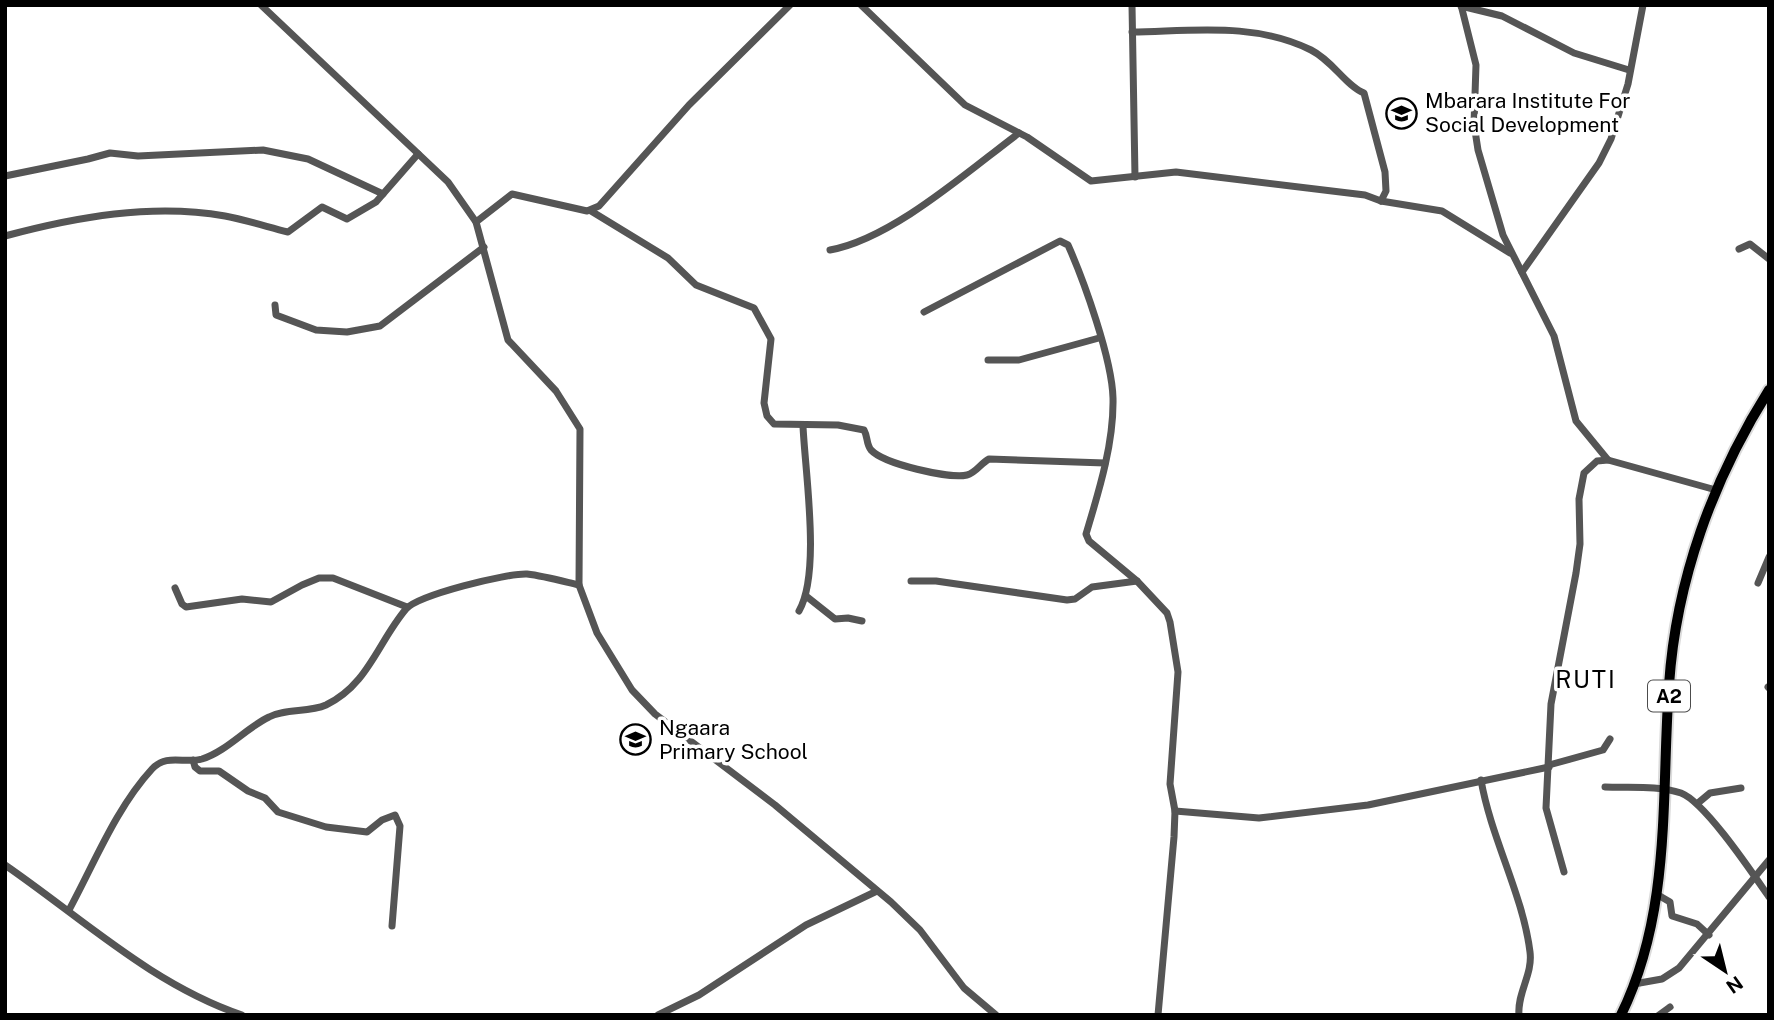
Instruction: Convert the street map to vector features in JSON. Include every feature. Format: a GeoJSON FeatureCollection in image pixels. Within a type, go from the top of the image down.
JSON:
{"type":"FeatureCollection","features":[{"type":"Feature","properties":{"kind":"main road","name":"A2"},"geometry":{"type":"LineString","coordinates":[[1625,1013],[1658,895],[1667,789],[1669,686],[1675,632],[1687,577],[1716,490],[1769,390]]}},
{"type":"Feature","properties":{"kind":"street"},"geometry":{"type":"LineString","coordinates":[[261,5],[448,182],[476,222],[509,340],[556,390],[580,429],[579,585],[597,633],[643,704],[775,805],[877,891],[920,930],[964,988],[996,1015]]}},
{"type":"Feature","properties":{"kind":"street"},"geometry":{"type":"LineString","coordinates":[[591,211],[720,74],[790,5]]}},
{"type":"Feature","properties":{"kind":"street"},"geometry":{"type":"LineString","coordinates":[[861,5],[959,100],[1019,133],[1091,181],[1176,172],[1365,195],[1381,201],[1442,211],[1510,253]]}},
{"type":"Feature","properties":{"kind":"street"},"geometry":{"type":"LineString","coordinates":[[1132,5],[1135,177]]}},
{"type":"Feature","properties":{"kind":"street"},"geometry":{"type":"LineString","coordinates":[[1522,272],[1599,163],[1620,114],[1643,5]]}},
{"type":"Feature","properties":{"kind":"street"},"geometry":{"type":"LineString","coordinates":[[1608,460],[1576,421],[1555,336],[1510,253],[1478,150],[1474,124],[1476,65],[1461,6],[1502,16],[1574,52],[1629,70]]}},
{"type":"Feature","properties":{"kind":"street"},"geometry":{"type":"LineString","coordinates":[[1132,32],[1254,30],[1294,42],[1326,59],[1356,90],[1364,93],[1385,172],[1386,191],[1381,201]]}},
{"type":"Feature","properties":{"kind":"street"},"geometry":{"type":"LineString","coordinates":[[831,250],[849,247],[898,221],[1019,133]]}},
{"type":"Feature","properties":{"kind":"street"},"geometry":{"type":"LineString","coordinates":[[5,176],[88,159],[101,153],[138,156],[263,149],[308,159],[383,194]]}},
{"type":"Feature","properties":{"kind":"street"},"geometry":{"type":"LineString","coordinates":[[5,236],[110,214],[170,213],[224,216],[288,232],[322,207],[347,219],[376,202],[418,153]]}},
{"type":"Feature","properties":{"kind":"street"},"geometry":{"type":"LineString","coordinates":[[476,222],[512,194],[591,211],[668,258],[696,285],[754,308],[771,339],[765,382],[767,416],[778,426],[838,425],[864,430],[867,444],[877,455],[901,465],[947,475],[970,474],[989,459],[1105,463]]}},
{"type":"Feature","properties":{"kind":"street"},"geometry":{"type":"LineString","coordinates":[[924,312],[974,284],[1064,241],[1074,259],[1108,363],[1113,401],[1105,463],[1087,537],[1137,581],[1167,613],[1175,642],[1178,672],[1170,784],[1175,811],[1158,1015]]}},
{"type":"Feature","properties":{"kind":"street"},"geometry":{"type":"LineString","coordinates":[[1739,249],[1750,244],[1769,259]]}},
{"type":"Feature","properties":{"kind":"street"},"geometry":{"type":"LineString","coordinates":[[275,305],[276,316],[316,330],[347,332],[380,326],[484,247]]}},
{"type":"Feature","properties":{"kind":"street"},"geometry":{"type":"LineString","coordinates":[[988,360],[1019,360],[1099,338]]}},
{"type":"Feature","properties":{"kind":"street"},"geometry":{"type":"LineString","coordinates":[[799,611],[806,596],[809,499],[803,426]]}},
{"type":"Feature","properties":{"kind":"street"},"geometry":{"type":"LineString","coordinates":[[1564,872],[1546,808],[1551,705],[1580,544],[1579,499],[1584,473],[1597,461],[1608,460],[1716,490]]}},
{"type":"Feature","properties":{"kind":"street"},"geometry":{"type":"LineString","coordinates":[[1758,583],[1769,557]]}},
{"type":"Feature","properties":{"kind":"street"},"geometry":{"type":"LineString","coordinates":[[69,911],[122,812],[153,767],[173,759],[204,758],[270,716],[324,706],[355,686],[407,607],[477,582],[513,575],[527,574],[579,585]]}},
{"type":"Feature","properties":{"kind":"street"},"geometry":{"type":"LineString","coordinates":[[174,588],[186,607],[242,599],[271,602],[319,578],[333,578],[407,607]]}},
{"type":"Feature","properties":{"kind":"street"},"geometry":{"type":"LineString","coordinates":[[911,581],[936,580],[1067,600],[1075,599],[1092,587],[1137,581]]}},
{"type":"Feature","properties":{"kind":"street"},"geometry":{"type":"LineString","coordinates":[[806,596],[835,619],[862,621]]}},
{"type":"Feature","properties":{"kind":"street"},"geometry":{"type":"LineString","coordinates":[[1175,811],[1259,818],[1368,804],[1549,766],[1603,750],[1610,739]]}},
{"type":"Feature","properties":{"kind":"street"},"geometry":{"type":"LineString","coordinates":[[193,760],[200,771],[219,771],[265,799],[278,812],[326,827],[367,832],[382,820],[395,815],[400,825],[392,926]]}},
{"type":"Feature","properties":{"kind":"street"},"geometry":{"type":"LineString","coordinates":[[1481,780],[1486,808],[1530,947],[1530,966],[1518,1006],[1519,1015]]}},
{"type":"Feature","properties":{"kind":"street"},"geometry":{"type":"LineString","coordinates":[[1605,787],[1667,789],[1698,803],[1769,897]]}},
{"type":"Feature","properties":{"kind":"street"},"geometry":{"type":"LineString","coordinates":[[1698,803],[1710,793],[1741,788]]}},
{"type":"Feature","properties":{"kind":"street"},"geometry":{"type":"LineString","coordinates":[[1634,984],[1662,979],[1671,974],[1709,935],[1769,860]]}},
{"type":"Feature","properties":{"kind":"street"},"geometry":{"type":"LineString","coordinates":[[5,865],[114,947],[215,1006],[242,1015]]}},
{"type":"Feature","properties":{"kind":"street"},"geometry":{"type":"LineString","coordinates":[[658,1015],[699,995],[806,925],[877,891]]}},
{"type":"Feature","properties":{"kind":"street"},"geometry":{"type":"LineString","coordinates":[[1658,895],[1670,902],[1672,916],[1697,924],[1709,935]]}},
{"type":"Feature","properties":{"kind":"street"},"geometry":{"type":"LineString","coordinates":[[1659,1015],[1670,1007]]}},
{"type":"Feature","properties":{"kind":"place","name":"Mbarara Institute For Social Development"},"geometry":{"type":"Point","coordinates":[1402,113]}},
{"type":"Feature","properties":{"kind":"place","name":"Ngaara Primary School"},"geometry":{"type":"Point","coordinates":[636,740]}},
{"type":"Feature","properties":{"kind":"district","name":"RUTI"},"geometry":{"type":"Point","coordinates":[1586,680]}}]}
